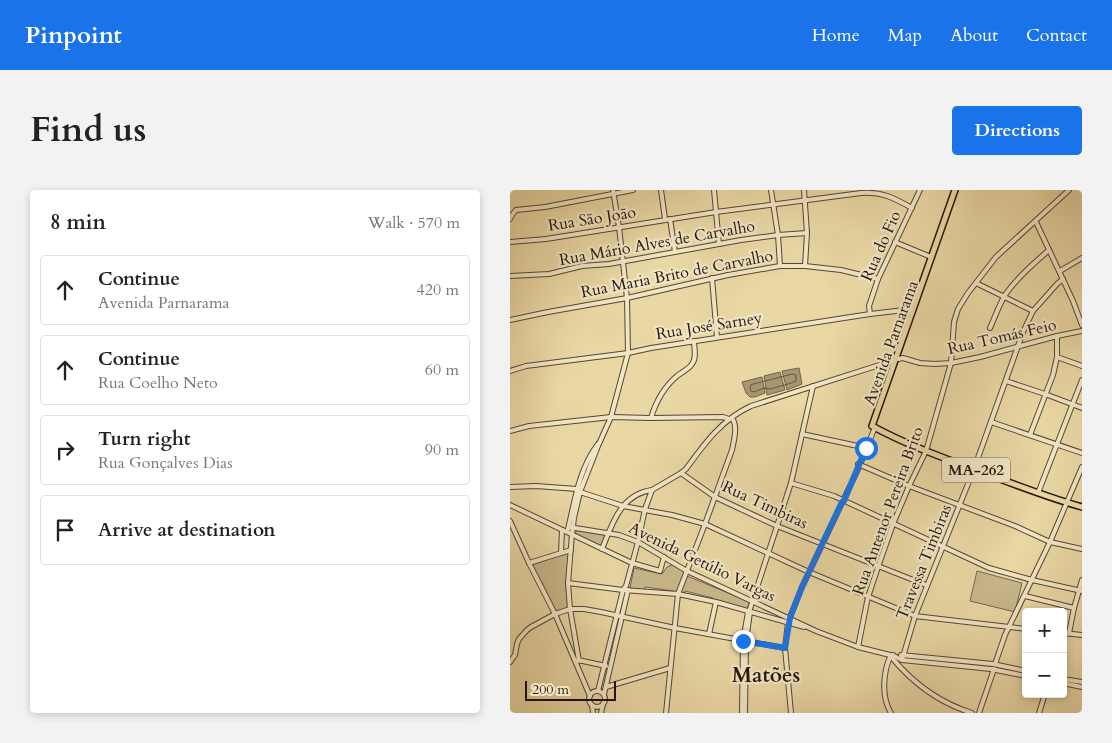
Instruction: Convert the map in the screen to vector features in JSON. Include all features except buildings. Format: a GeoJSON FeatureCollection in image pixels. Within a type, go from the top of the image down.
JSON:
{"type":"FeatureCollection","features":[{"type":"Feature","properties":{"kind":"main road","name":"Avenida Parnarama"},"geometry":{"type":"LineString","coordinates":[[874,426],[957,190]]}},
{"type":"Feature","properties":{"kind":"main road","name":"MA-262"},"geometry":{"type":"LineString","coordinates":[[874,426],[926,451],[1038,493],[1082,507]]}},
{"type":"Feature","properties":{"kind":"street"},"geometry":{"type":"LineString","coordinates":[[510,219],[516,210],[545,207],[607,196],[613,192],[633,190]]}},
{"type":"Feature","properties":{"kind":"street"},"geometry":{"type":"LineString","coordinates":[[661,190],[675,252]]}},
{"type":"Feature","properties":{"kind":"street"},"geometry":{"type":"LineString","coordinates":[[714,190],[719,244]]}},
{"type":"Feature","properties":{"kind":"street"},"geometry":{"type":"LineString","coordinates":[[771,190],[778,235],[780,266]]}},
{"type":"Feature","properties":{"kind":"street"},"geometry":{"type":"LineString","coordinates":[[804,190],[807,233],[805,266]]}},
{"type":"Feature","properties":{"kind":"street","name":"Rua do Fio"},"geometry":{"type":"LineString","coordinates":[[870,314],[869,306],[878,278],[920,190]]}},
{"type":"Feature","properties":{"kind":"street","name":"Rua Antenor Pereira Brito"},"geometry":{"type":"LineString","coordinates":[[858,647],[868,597],[878,567],[893,524],[926,451],[951,363],[954,322],[958,309],[996,257],[1069,190]]}},
{"type":"Feature","properties":{"kind":"street"},"geometry":{"type":"LineString","coordinates":[[580,660],[570,609],[568,584],[571,550],[569,533],[579,490],[611,417],[628,353],[627,298],[613,192]]}},
{"type":"Feature","properties":{"kind":"street","name":"Rua São João"},"geometry":{"type":"LineString","coordinates":[[510,242],[546,239],[668,219],[857,192],[887,192],[912,208]]}},
{"type":"Feature","properties":{"kind":"street"},"geometry":{"type":"LineString","coordinates":[[1036,222],[1074,300],[1082,325]]}},
{"type":"Feature","properties":{"kind":"street","name":"Rua Mário Alves de Carvalho"},"geometry":{"type":"LineString","coordinates":[[510,276],[549,274],[582,266],[609,264],[719,244],[778,235],[807,233]]}},
{"type":"Feature","properties":{"kind":"street"},"geometry":{"type":"LineString","coordinates":[[895,242],[933,258]]}},
{"type":"Feature","properties":{"kind":"street"},"geometry":{"type":"LineString","coordinates":[[990,328],[1004,297],[1014,283],[1049,250]]}},
{"type":"Feature","properties":{"kind":"street"},"geometry":{"type":"LineString","coordinates":[[1060,271],[1082,258]]}},
{"type":"Feature","properties":{"kind":"street","name":"Rua Maria Brito de Carvalho"},"geometry":{"type":"LineString","coordinates":[[510,320],[627,298],[712,278],[780,266],[805,266],[842,270],[878,278]]}},
{"type":"Feature","properties":{"kind":"street"},"geometry":{"type":"LineString","coordinates":[[712,278],[717,337]]}},
{"type":"Feature","properties":{"kind":"street","name":"Travessa Timbiras"},"geometry":{"type":"LineString","coordinates":[[902,657],[926,585],[960,506],[1023,332],[1033,310],[1063,279]]}},
{"type":"Feature","properties":{"kind":"street"},"geometry":{"type":"LineString","coordinates":[[976,283],[1033,310]]}},
{"type":"Feature","properties":{"kind":"street","name":"Rua José Sarney"},"geometry":{"type":"LineString","coordinates":[[510,371],[526,366],[628,353],[717,337],[870,314],[914,310]]}},
{"type":"Feature","properties":{"kind":"street","name":"Rua Tomás Feio"},"geometry":{"type":"LineString","coordinates":[[896,362],[903,358],[920,363],[951,363],[1082,331]]}},
{"type":"Feature","properties":{"kind":"street"},"geometry":{"type":"LineString","coordinates":[[1030,435],[1052,375],[1057,357],[1058,336]]}},
{"type":"Feature","properties":{"kind":"street"},"geometry":{"type":"LineString","coordinates":[[650,418],[655,404],[662,393],[693,362],[694,341]]}},
{"type":"Feature","properties":{"kind":"street"},"geometry":{"type":"LineString","coordinates":[[1057,357],[1082,366]]}},
{"type":"Feature","properties":{"kind":"street"},"geometry":{"type":"LineString","coordinates":[[602,549],[608,533],[623,506],[632,497],[652,490],[681,474],[710,437],[738,412],[813,386],[896,362]]}},
{"type":"Feature","properties":{"kind":"street"},"geometry":{"type":"LineString","coordinates":[[1038,493],[1082,380]]}},
{"type":"Feature","properties":{"kind":"street"},"geometry":{"type":"LineString","coordinates":[[1006,381],[1082,408]]}},
{"type":"Feature","properties":{"kind":"street"},"geometry":{"type":"LineString","coordinates":[[744,713],[745,641],[749,612],[791,483],[813,386]]}},
{"type":"Feature","properties":{"kind":"street"},"geometry":{"type":"LineString","coordinates":[[510,431],[529,426],[611,417],[722,417],[731,418],[735,421],[732,450],[678,594],[666,713]]}},
{"type":"Feature","properties":{"kind":"street"},"geometry":{"type":"LineString","coordinates":[[991,422],[1082,453]]}},
{"type":"Feature","properties":{"kind":"street","name":"Avenida Parnarama"},"geometry":{"type":"LineString","coordinates":[[791,713],[785,648],[789,620],[859,464],[874,426]]}},
{"type":"Feature","properties":{"kind":"street"},"geometry":{"type":"LineString","coordinates":[[802,434],[865,447]]}},
{"type":"Feature","properties":{"kind":"street"},"geometry":{"type":"LineString","coordinates":[[859,464],[909,486],[1015,526],[1050,542],[1082,549]]}},
{"type":"Feature","properties":{"kind":"street"},"geometry":{"type":"LineString","coordinates":[[979,713],[1002,643],[1050,542],[1082,467]]}},
{"type":"Feature","properties":{"kind":"street","name":"Rua Timbiras"},"geometry":{"type":"LineString","coordinates":[[681,474],[715,497],[777,526],[926,585]]}},
{"type":"Feature","properties":{"kind":"street"},"geometry":{"type":"LineString","coordinates":[[791,483],[834,496],[989,568],[1080,591]]}},
{"type":"Feature","properties":{"kind":"street"},"geometry":{"type":"LineString","coordinates":[[510,487],[536,486],[579,490],[623,506],[680,516],[705,524],[809,572],[915,616],[1022,629]]}},
{"type":"Feature","properties":{"kind":"street"},"geometry":{"type":"LineString","coordinates":[[601,713],[625,588],[645,509],[652,490]]}},
{"type":"Feature","properties":{"kind":"street"},"geometry":{"type":"LineString","coordinates":[[510,505],[632,563],[660,571],[664,557]]}},
{"type":"Feature","properties":{"kind":"street"},"geometry":{"type":"LineString","coordinates":[[510,521],[555,614],[590,696],[593,713]]}},
{"type":"Feature","properties":{"kind":"street","name":"Avenida Getúlio Vargas"},"geometry":{"type":"LineString","coordinates":[[571,527],[619,535],[638,542],[687,571],[789,620]]}},
{"type":"Feature","properties":{"kind":"street"},"geometry":{"type":"LineString","coordinates":[[561,553],[562,530]]}},
{"type":"Feature","properties":{"kind":"street"},"geometry":{"type":"LineString","coordinates":[[529,563],[571,550]]}},
{"type":"Feature","properties":{"kind":"street"},"geometry":{"type":"LineString","coordinates":[[1082,580],[1074,608],[1070,633],[1082,635]]}},
{"type":"Feature","properties":{"kind":"street"},"geometry":{"type":"LineString","coordinates":[[568,584],[678,594],[789,620],[858,647],[932,663],[994,669],[1022,675]]}},
{"type":"Feature","properties":{"kind":"street"},"geometry":{"type":"LineString","coordinates":[[1025,596],[1074,608]]}},
{"type":"Feature","properties":{"kind":"street"},"geometry":{"type":"LineString","coordinates":[[708,634],[716,602]]}},
{"type":"Feature","properties":{"kind":"street"},"geometry":{"type":"LineString","coordinates":[[510,662],[515,655],[517,644],[531,627],[555,614],[570,609],[584,609],[785,648]]}},
{"type":"Feature","properties":{"kind":"street"},"geometry":{"type":"LineString","coordinates":[[598,691],[619,616]]}},
{"type":"Feature","properties":{"kind":"street"},"geometry":{"type":"LineString","coordinates":[[890,713],[885,700],[886,664],[893,655]]}},
{"type":"Feature","properties":{"kind":"street"},"geometry":{"type":"LineString","coordinates":[[893,655],[892,658],[899,666],[925,690],[954,707],[972,713]]}},
{"type":"Feature","properties":{"kind":"street"},"geometry":{"type":"LineString","coordinates":[[902,657],[995,664],[1022,670]]}},
{"type":"Feature","properties":{"kind":"street"},"geometry":{"type":"LineString","coordinates":[[932,663],[933,658]]}},
{"type":"Feature","properties":{"kind":"street"},"geometry":{"type":"LineString","coordinates":[[574,660],[610,667]]}},
{"type":"Feature","properties":{"kind":"street"},"geometry":{"type":"LineString","coordinates":[[606,687],[670,668]]}},
{"type":"Feature","properties":{"kind":"street"},"geometry":{"type":"LineString","coordinates":[[1067,680],[1082,682]]}},
{"type":"Feature","properties":{"kind":"street"},"geometry":{"type":"LineString","coordinates":[[1067,684],[1082,687]]}},
{"type":"Feature","properties":{"kind":"street"},"geometry":{"type":"LineString","coordinates":[[590,696],[592,692],[598,691],[604,694]]}},
{"type":"Feature","properties":{"kind":"street"},"geometry":{"type":"LineString","coordinates":[[1039,713],[1044,698]]}},
{"type":"Feature","properties":{"kind":"street"},"geometry":{"type":"LineString","coordinates":[[592,705],[599,706],[603,704]]}},
{"type":"Feature","properties":{"kind":"shaded area"},"geometry":{"type":"Polygon","coordinates":[[[577,530],[605,534],[602,547],[575,534],[577,530]]]}},
{"type":"Feature","properties":{"kind":"shaded area"},"geometry":{"type":"Polygon","coordinates":[[[569,553],[568,608],[556,611],[532,565],[569,553]]]}},
{"type":"Feature","properties":{"kind":"shaded area"},"geometry":{"type":"Polygon","coordinates":[[[672,565],[684,572],[678,593],[645,587],[644,590],[630,588],[634,568],[662,574],[667,567],[672,565]]]}},
{"type":"Feature","properties":{"kind":"shaded area"},"geometry":{"type":"Polygon","coordinates":[[[977,571],[1022,583],[1015,612],[970,601],[977,571]]]}},
{"type":"Feature","properties":{"kind":"shaded area"},"geometry":{"type":"Polygon","coordinates":[[[687,576],[750,602],[747,609],[713,601],[713,598],[685,591],[684,594],[681,592],[687,576]]]}},
{"type":"Feature","properties":{"kind":"water"},"geometry":{"type":"Polygon","coordinates":[[[799,368],[802,384],[787,390],[782,371],[799,368]]]}},
{"type":"Feature","properties":{"kind":"water"},"geometry":{"type":"Polygon","coordinates":[[[780,372],[785,390],[767,395],[764,376],[780,372]]]}},
{"type":"Feature","properties":{"kind":"water"},"geometry":{"type":"Polygon","coordinates":[[[762,377],[765,393],[750,397],[746,393],[742,382],[762,377]]]}},
{"type":"Feature","properties":{"kind":"district","name":"Matões"},"geometry":{"type":"Point","coordinates":[766,675]}},
{"type":"Feature","properties":{"kind":"route"},"geometry":{"type":"LineString","coordinates":[[743,641],[785,648],[788,622],[802,587],[844,501],[866,448]]}}]}
